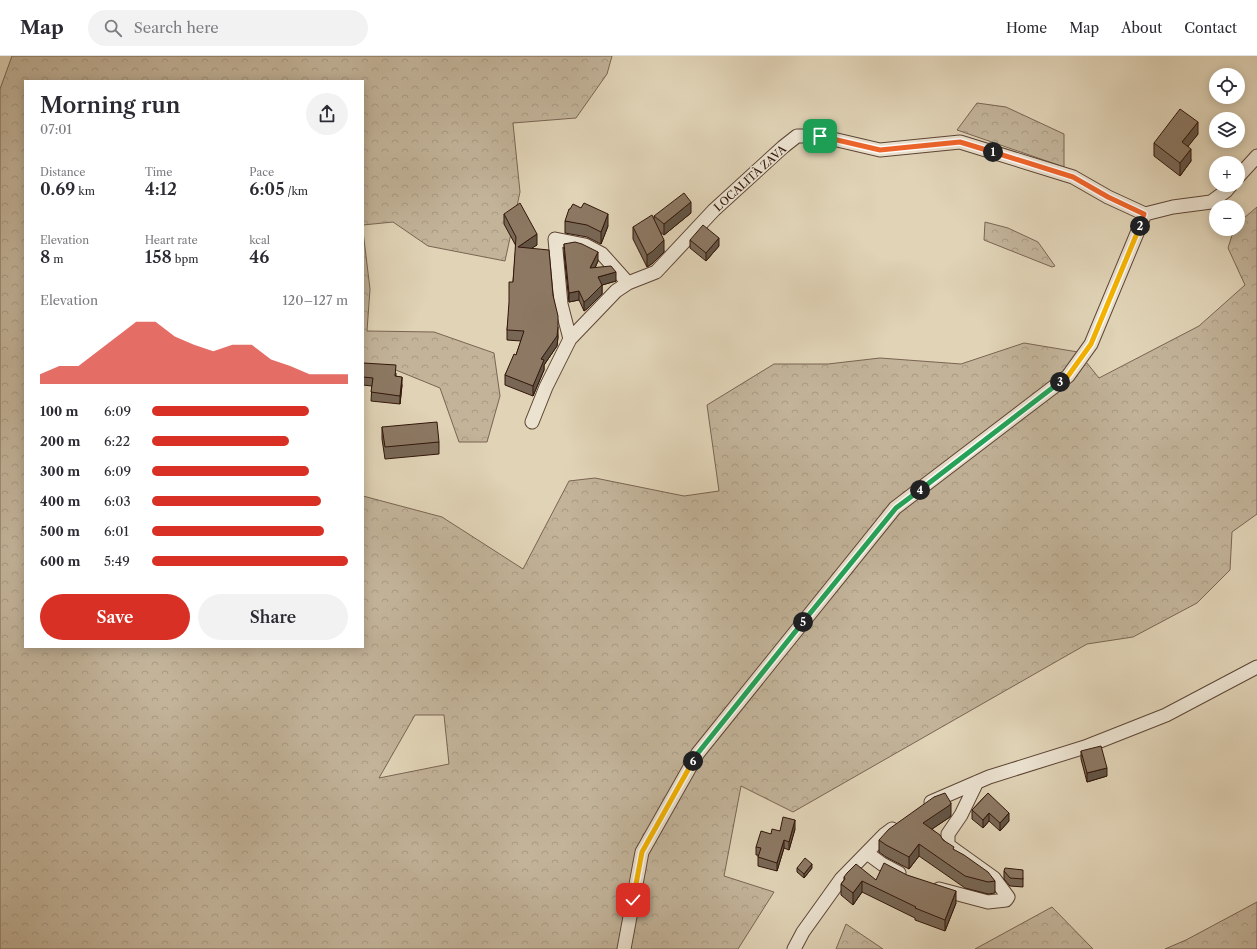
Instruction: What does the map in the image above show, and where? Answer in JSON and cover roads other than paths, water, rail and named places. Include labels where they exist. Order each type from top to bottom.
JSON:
[{"type":"street","name":"LOCALITÀ ZAVA","points":[[532,422],[546,387],[570,339],[616,291],[628,283],[656,272],[714,210],[796,136],[820,136],[880,150],[960,142],[1073,177],[1108,197],[1144,214]]},
{"type":"street","points":[[1245,170],[1257,156]]},
{"type":"street","points":[[624,949],[642,852],[698,753],[896,508],[1068,376],[1091,344],[1144,214],[1173,207],[1211,202],[1225,192]]},
{"type":"street","points":[[570,339],[561,304],[555,239],[584,245],[602,254],[628,283]]},
{"type":"street","points":[[919,810],[930,802],[989,777],[1085,747],[1166,716],[1257,667]]},
{"type":"street","points":[[925,884],[954,894],[988,902],[1006,900],[1008,897],[994,878],[948,845],[948,834],[961,815],[978,782]]},
{"type":"street","points":[[794,949],[803,932],[841,879],[884,835],[901,822]]},
{"type":"street","points":[[867,852],[882,864],[910,878]]}]
